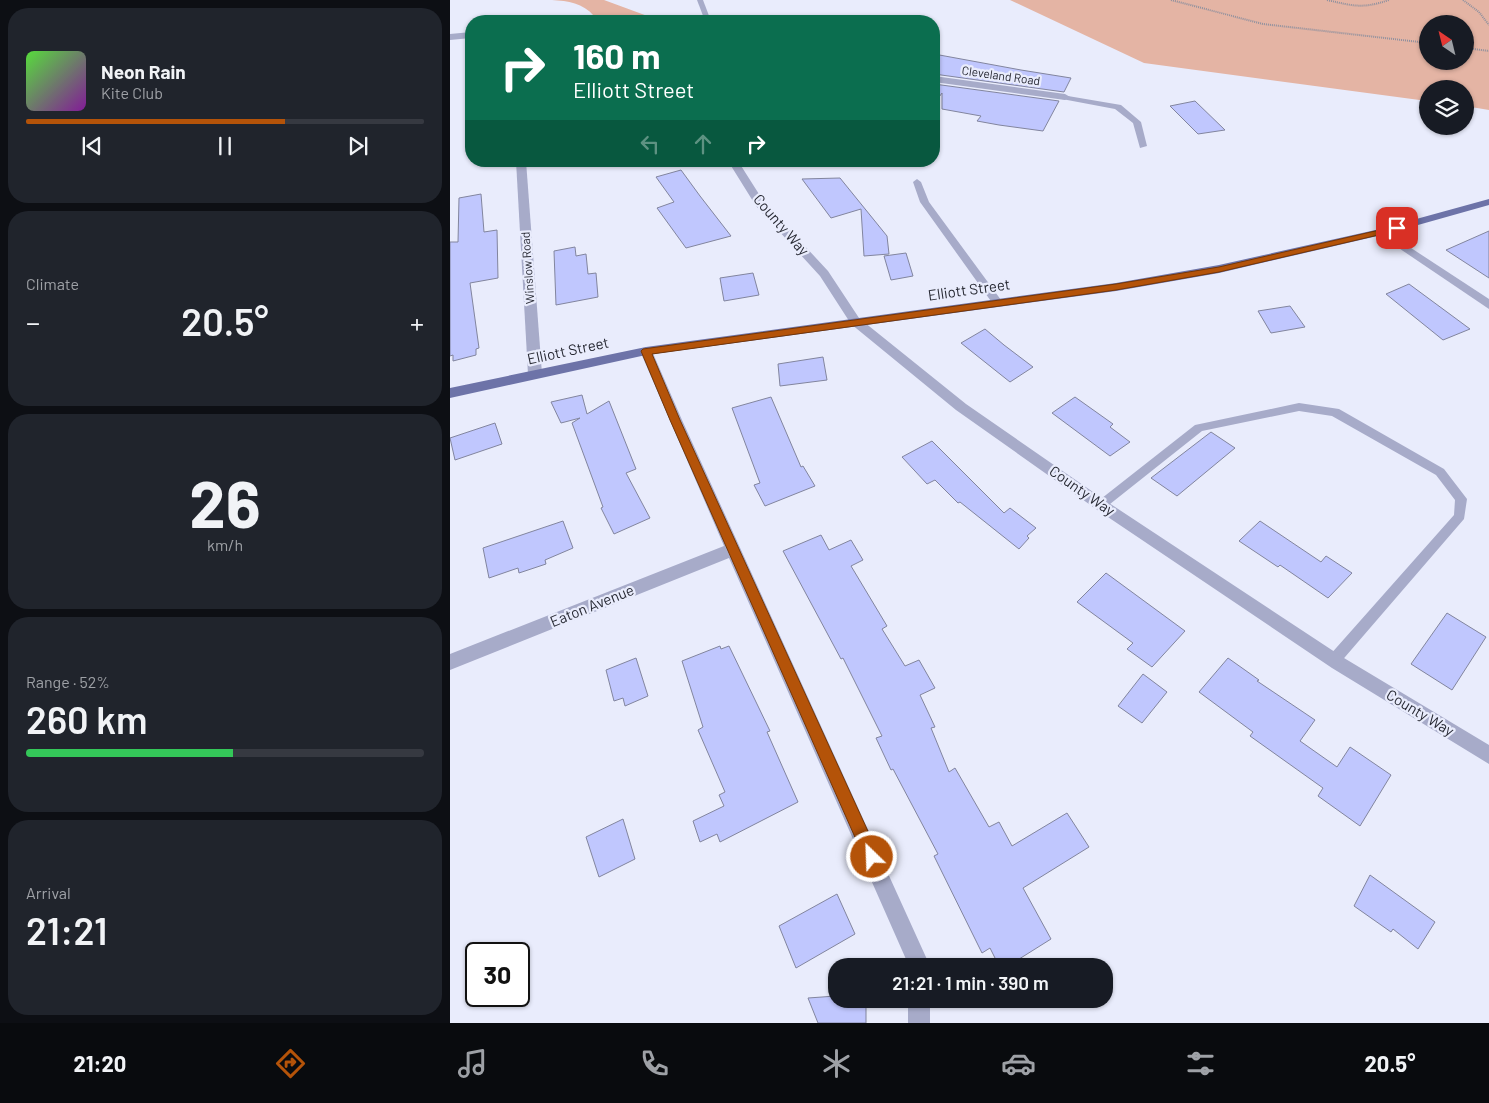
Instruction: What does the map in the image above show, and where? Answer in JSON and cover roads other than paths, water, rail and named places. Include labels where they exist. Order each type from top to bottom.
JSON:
[{"type":"main road","name":"Elliott Street","points":[[450,392],[646,351],[855,321],[1116,287],[1219,269],[1382,232],[1489,202]]},
{"type":"street","points":[[450,37],[465,36]]},
{"type":"street","name":"Cleveland Road","points":[[940,80],[1065,97]]},
{"type":"street","name":"Winslow Road","points":[[521,167],[535,374]]},
{"type":"street","name":"County Way","points":[[737,167],[760,204],[824,274],[855,321],[961,407],[1101,505],[1334,660],[1489,755]]},
{"type":"street","points":[[1382,232],[1489,305]]},
{"type":"street","points":[[646,351],[675,420],[916,958]]},
{"type":"street","name":"Eaton Avenue","points":[[450,662],[734,549]]},
{"type":"street","points":[[919,1008],[919,1023]]},
{"type":"lane","points":[[700,0],[706,15]]},
{"type":"lane","points":[[1065,97],[1118,107],[1137,122],[1143,146]]},
{"type":"lane","points":[[917,182],[925,202],[997,302]]},
{"type":"lane","points":[[1101,505],[1199,428],[1299,407],[1335,412],[1440,472],[1461,500],[1460,516],[1334,660]]}]
